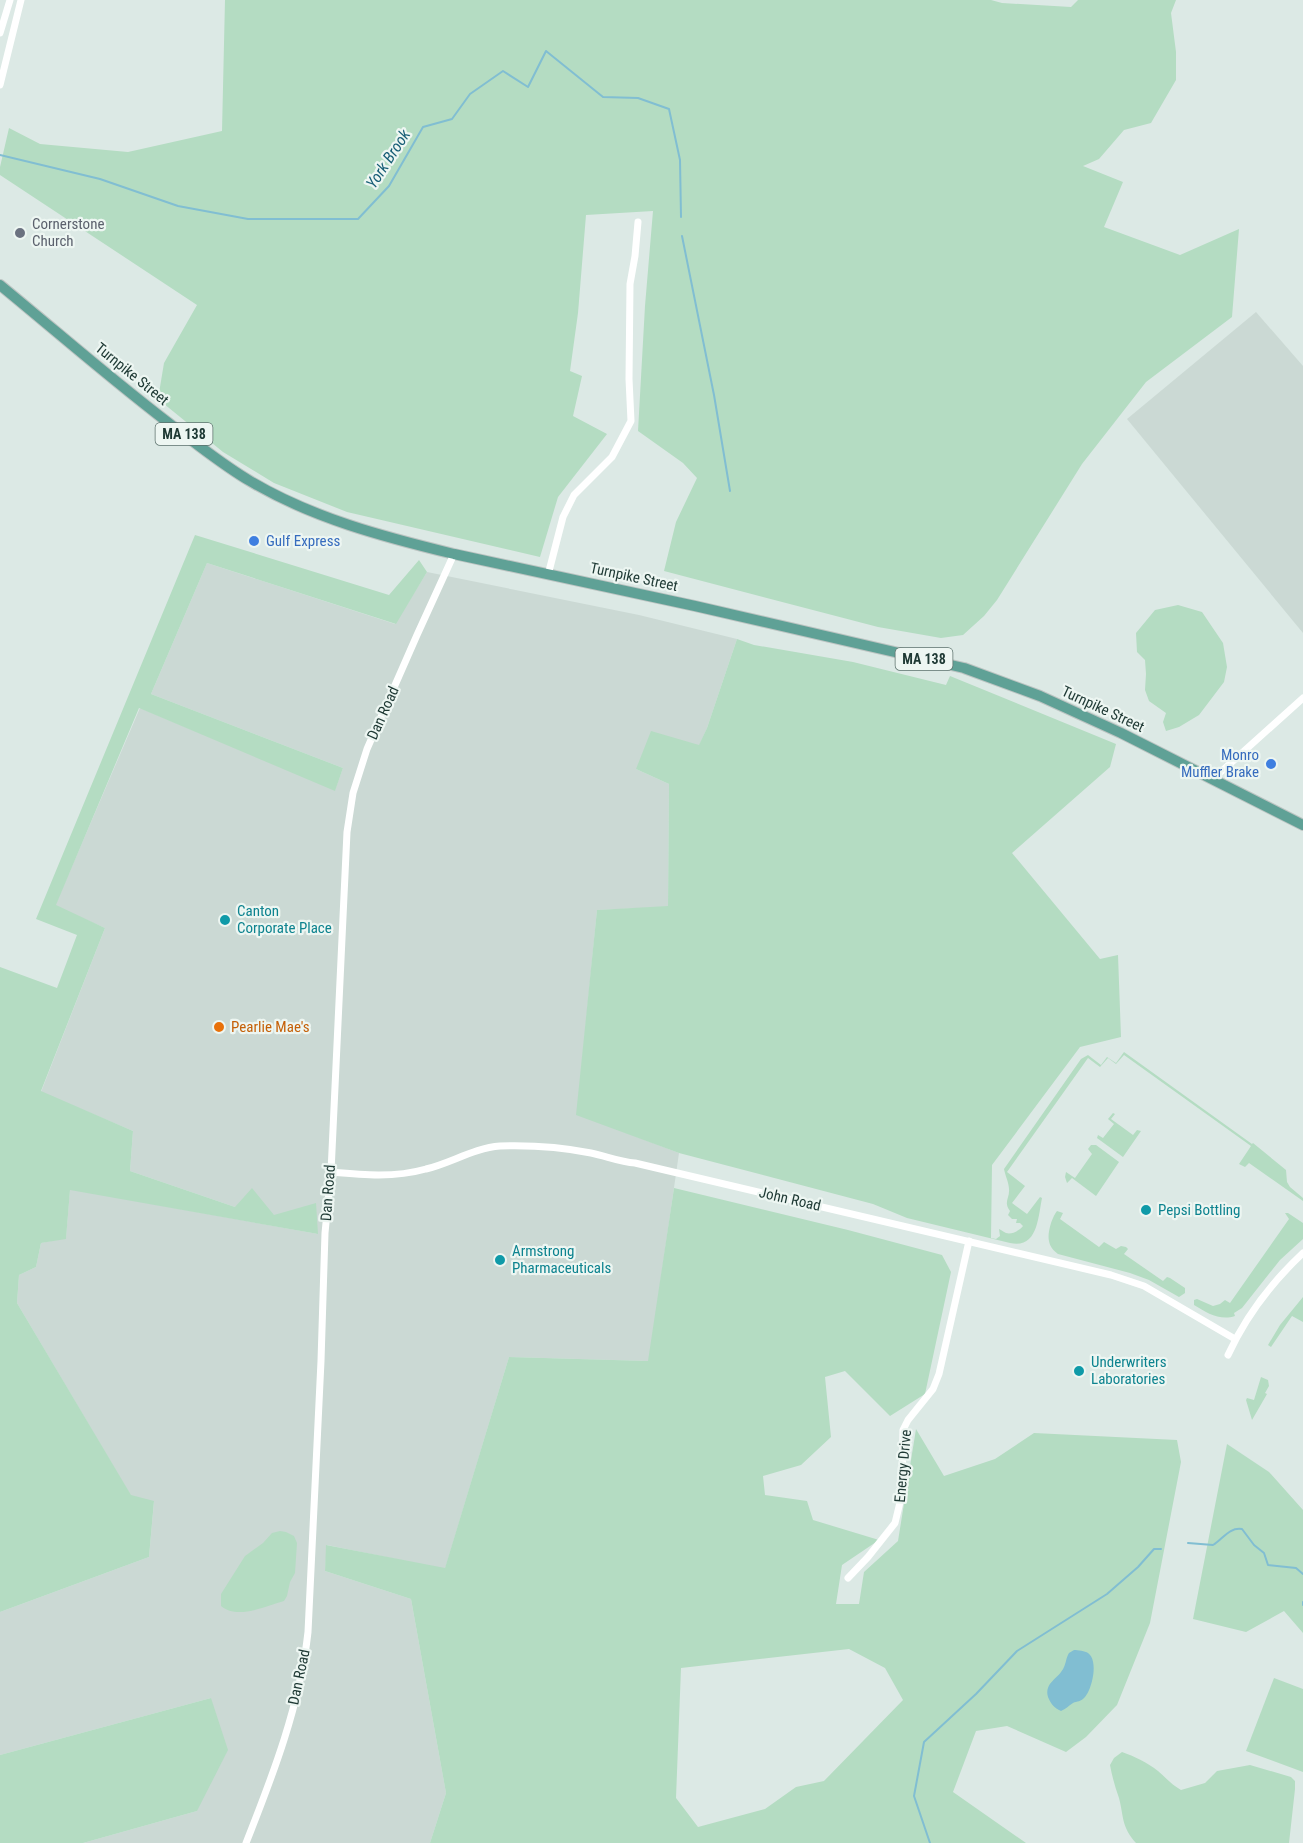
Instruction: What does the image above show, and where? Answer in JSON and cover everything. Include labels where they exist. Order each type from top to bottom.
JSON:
[{"type":"main road","name":"Turnpike Street","points":[[0,285],[159,416],[249,481],[315,513],[417,545],[454,554],[685,603],[964,668],[1040,696],[1165,754],[1303,825]]},
{"type":"street","points":[[0,33],[10,0]]},
{"type":"street","points":[[0,85],[21,0]]},
{"type":"street","points":[[548,575],[563,517],[573,495],[612,457],[631,421],[630,284],[638,222]]},
{"type":"street","name":"Dan Road","points":[[246,1843],[288,1728],[306,1647],[325,1233],[331,1172],[341,925],[352,793],[367,749],[454,554]]},
{"type":"street","points":[[1212,779],[1303,698]]},
{"type":"street","name":"John Road","points":[[331,1172],[372,1176],[404,1174],[427,1169],[478,1150],[498,1146],[560,1148],[595,1154],[625,1163],[647,1166],[1111,1275],[1156,1293],[1235,1339]]},
{"type":"street","name":"Energy Drive","points":[[848,1578],[868,1557],[897,1519],[902,1489],[903,1430],[908,1420],[933,1389],[939,1374],[969,1241]]},
{"type":"street","points":[[1228,1354],[1257,1304],[1303,1253]]},
{"type":"shaded area","points":[[1256,312],[1303,366],[1303,633],[1127,419]]},
{"type":"shaded area","points":[[207,563],[395,624],[427,572],[639,615],[737,639],[699,746],[636,769],[669,784],[668,907],[597,910],[577,1114],[679,1153],[649,1361],[509,1357],[445,1569],[327,1545],[325,1571],[411,1599],[446,1793],[430,1843],[83,1843],[197,1811],[211,1698],[0,1755],[0,1612],[149,1557],[154,1502],[131,1496],[17,1303],[19,1275],[36,1267],[41,1243],[66,1238],[70,1189],[318,1234],[274,1215],[235,1207],[130,1171],[133,1131],[41,1092],[105,928],[55,906],[140,708],[335,790],[343,768],[151,694]]},
{"type":"green space","points":[[225,0],[991,0],[1002,3],[1071,7],[1078,0],[1176,0],[1171,13],[1176,52],[1176,80],[1151,123],[1124,130],[1099,159],[1083,166],[1123,182],[1104,227],[1180,255],[1239,229],[1232,317],[1146,382],[1082,464],[997,600],[984,616],[963,635],[941,638],[878,627],[664,571],[676,522],[697,478],[683,463],[638,431],[653,211],[586,215],[578,313],[570,371],[582,376],[573,416],[607,434],[558,497],[540,557],[347,512],[274,483],[223,452],[158,399],[164,363],[197,305],[0,175],[9,128],[40,144],[128,152],[222,131]]},
{"type":"green space","points":[[195,535],[389,595],[419,560],[427,572],[396,624],[207,563],[151,694],[343,768],[335,791],[139,708],[56,905],[105,928],[41,1091],[133,1131],[130,1171],[235,1207],[252,1188],[274,1215],[316,1203],[318,1234],[70,1190],[66,1239],[41,1243],[36,1267],[19,1275],[17,1303],[131,1495],[154,1501],[149,1557],[0,1612],[0,967],[57,988],[77,935],[36,919]]},
{"type":"green space","points":[[1178,605],[1202,612],[1223,643],[1227,667],[1224,682],[1199,715],[1179,727],[1166,731],[1163,722],[1166,713],[1149,701],[1145,690],[1145,660],[1137,652],[1136,633],[1155,610]]},
{"type":"green space","points":[[737,639],[754,645],[853,662],[946,685],[950,676],[1116,744],[1110,767],[1012,853],[1100,959],[1118,955],[1121,1037],[1080,1047],[992,1165],[991,1238],[996,1239],[1000,1236],[999,1229],[1011,1233],[1023,1226],[1016,1223],[1017,1219],[1012,1219],[1008,1215],[1010,1211],[1007,1202],[1009,1187],[1004,1169],[1081,1059],[1088,1055],[1101,1065],[1107,1057],[1116,1063],[1124,1052],[1253,1143],[1286,1170],[1287,1182],[1303,1198],[1303,1201],[1249,1163],[1245,1167],[1239,1164],[1251,1146],[1124,1055],[1116,1064],[1108,1058],[1100,1067],[1088,1058],[1007,1172],[1025,1186],[1012,1203],[1027,1214],[1040,1197],[1042,1198],[1035,1230],[1026,1241],[1019,1244],[1010,1243],[907,1218],[873,1204],[679,1153],[576,1115],[597,910],[668,906],[669,784],[636,769],[651,731],[699,745]]},
{"type":"green space","points":[[1113,1113],[1115,1114],[1111,1119],[1133,1135],[1137,1130],[1141,1131],[1123,1157],[1097,1138],[1098,1135],[1103,1138],[1114,1124],[1108,1119]]},
{"type":"green space","points":[[1091,1145],[1096,1145],[1119,1162],[1096,1196],[1072,1178],[1067,1183],[1065,1177],[1066,1172],[1075,1178],[1092,1154],[1088,1149]]},
{"type":"green space","points":[[674,1188],[942,1255],[951,1272],[925,1394],[890,1416],[845,1371],[825,1377],[831,1437],[801,1465],[763,1476],[765,1495],[807,1501],[813,1520],[879,1540],[842,1565],[836,1604],[859,1604],[864,1572],[898,1541],[916,1429],[944,1476],[995,1459],[1034,1433],[1177,1440],[1181,1462],[1150,1623],[1117,1705],[1086,1737],[1066,1752],[1007,1726],[976,1731],[953,1792],[1026,1843],[430,1843],[446,1793],[411,1599],[325,1571],[326,1545],[445,1568],[509,1357],[648,1361]],"holes":[[[849,1649],[885,1668],[903,1700],[824,1781],[796,1787],[765,1809],[698,1827],[676,1798],[681,1668]]]},
{"type":"green space","points":[[1057,1211],[1063,1213],[1060,1219],[1099,1247],[1104,1242],[1116,1249],[1121,1246],[1126,1247],[1128,1249],[1124,1254],[1163,1281],[1167,1277],[1170,1278],[1185,1288],[1185,1293],[1179,1297],[1149,1280],[1130,1273],[1058,1254],[1051,1247],[1049,1238],[1050,1225]]},
{"type":"green space","points":[[1285,1213],[1303,1223],[1303,1239],[1280,1260],[1242,1308],[1234,1313],[1235,1316],[1219,1317],[1194,1305],[1194,1300],[1197,1299],[1213,1306],[1225,1300],[1230,1303],[1289,1219]]},
{"type":"green space","points":[[1303,1297],[1303,1322],[1292,1316],[1271,1347],[1268,1345],[1280,1325]]},
{"type":"green space","points":[[1261,1377],[1268,1380],[1269,1386],[1252,1420],[1246,1400],[1247,1398],[1254,1400]]},
{"type":"green space","points":[[1227,1444],[1269,1472],[1303,1510],[1303,1633],[1284,1611],[1246,1632],[1193,1619]]},
{"type":"green space","points":[[280,1531],[294,1536],[297,1543],[295,1573],[284,1601],[243,1612],[235,1612],[221,1606],[221,1594],[245,1556],[272,1533]]},
{"type":"green space","points":[[1274,1678],[1303,1689],[1303,1772],[1246,1751]]},
{"type":"green space","points":[[211,1698],[228,1750],[197,1811],[83,1843],[0,1843],[0,1755]]},
{"type":"green space","points":[[1122,1752],[1150,1765],[1181,1790],[1205,1783],[1217,1771],[1250,1765],[1291,1777],[1295,1781],[1295,1789],[1289,1843],[1136,1843],[1125,1826],[1110,1765],[1114,1758]]},
{"type":"water","points":[[1074,1650],[1087,1652],[1091,1657],[1094,1668],[1092,1682],[1084,1699],[1061,1711],[1050,1702],[1047,1692],[1050,1684],[1062,1671],[1069,1653]]},
{"type":"waterway","name":"York Brook","points":[[0,155],[100,179],[178,206],[248,219],[358,219],[389,186],[423,127],[452,119],[470,94],[503,71],[528,87],[546,51],[603,97],[638,98],[669,109],[680,160],[681,217]]},
{"type":"waterway","name":"York Brook","points":[[682,236],[714,395],[730,491]]},
{"type":"waterway","points":[[1188,1543],[1213,1545],[1233,1530],[1242,1529],[1254,1545],[1264,1553],[1268,1565],[1296,1568],[1303,1574]]},
{"type":"waterway","points":[[930,1843],[914,1796],[924,1742],[976,1694],[1017,1651],[1107,1594],[1138,1567],[1154,1549],[1161,1549]]},
{"type":"place","name":"Cornerstone Church","points":[[20,233]]},
{"type":"place","name":"Gulf Express","points":[[254,541]]},
{"type":"place","name":"Monro Muffler Brake","points":[[1271,764]]},
{"type":"place","name":"Canton Corporate Place","points":[[225,920]]},
{"type":"place","name":"Pearlie Mae's","points":[[219,1027]]},
{"type":"place","name":"Pepsi Bottling","points":[[1146,1210]]},
{"type":"place","name":"Armstrong Pharmaceuticals","points":[[500,1260]]},
{"type":"place","name":"Underwriters Laboratories","points":[[1079,1371]]}]
